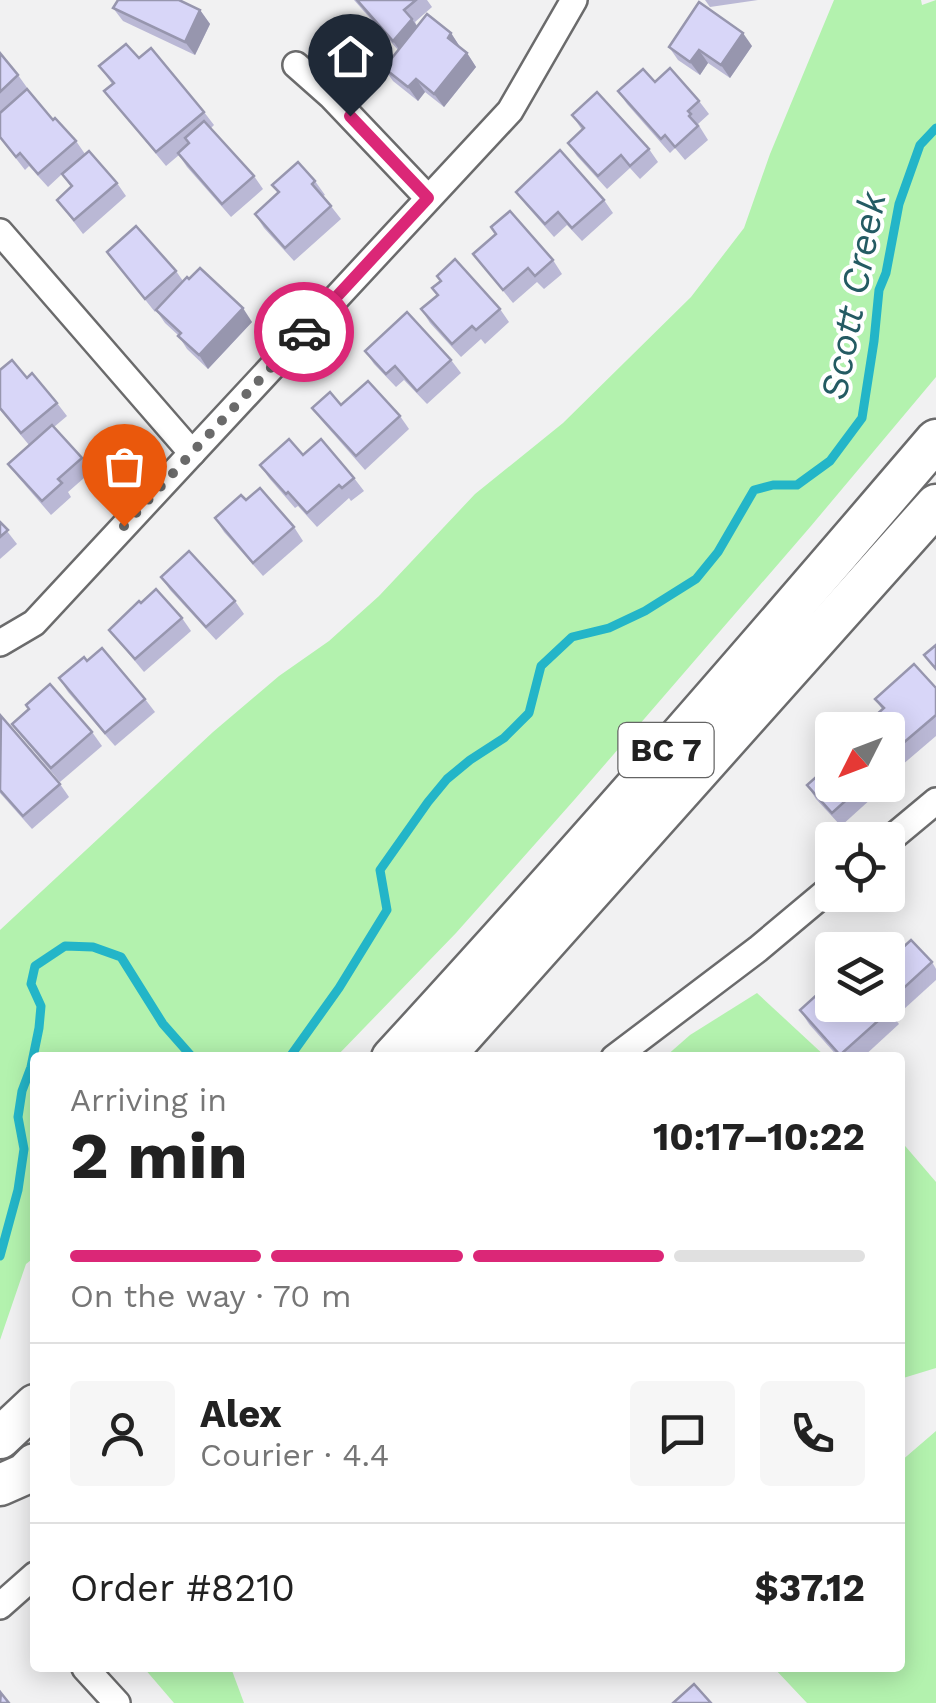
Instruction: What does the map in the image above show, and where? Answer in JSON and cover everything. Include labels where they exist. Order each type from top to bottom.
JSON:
[{"type":"main road","name":"BC 7","points":[[397,1052],[936,440]]},
{"type":"main road","name":"BC 7","points":[[447,1052],[936,505]]},
{"type":"main road","points":[[0,1438],[30,1410]]},
{"type":"main road","points":[[0,1486],[30,1469]]},
{"type":"street","points":[[0,643],[34,623],[510,112],[574,0]]},
{"type":"street","points":[[296,65],[331,96],[428,198]]},
{"type":"street","points":[[0,232],[192,452]]},
{"type":"street","points":[[905,826],[936,800]]},
{"type":"street","points":[[622,1052],[815,901]]},
{"type":"street","points":[[0,1606],[30,1587]]},
{"type":"street","points":[[89,1672],[117,1703]]},
{"type":"green space","points":[[834,0],[921,0],[922,5],[936,0],[936,377],[575,799],[456,933],[341,1052],[30,1052],[30,1261],[0,1340],[0,930],[213,732],[279,676],[329,641],[379,596],[475,494],[563,423],[691,297],[744,228]]},
{"type":"green space","points":[[757,993],[821,1052],[671,1052],[690,1035]]},
{"type":"green space","points":[[905,1146],[936,1182],[936,1368],[905,1377]]},
{"type":"green space","points":[[936,1431],[936,1703],[807,1703],[778,1672],[905,1672],[905,1458]]},
{"type":"green space","points":[[147,1672],[232,1672],[244,1703],[174,1703]]},
{"type":"building","points":[[118,0],[179,0],[200,10],[185,42],[113,8]]},
{"type":"building","points":[[357,0],[416,0],[404,10],[412,19],[393,41]]},
{"type":"building","points":[[699,2],[743,33],[721,65],[699,50],[690,62],[669,47]]},
{"type":"building","points":[[427,14],[451,33],[448,38],[467,53],[434,94],[416,79],[408,87],[384,68]]},
{"type":"building","points":[[126,44],[139,58],[151,48],[204,112],[156,152],[104,91],[114,83],[99,66]]},
{"type":"building","points":[[0,53],[18,75],[0,92]]},
{"type":"building","points":[[670,68],[699,101],[688,111],[698,126],[675,147],[665,135],[661,139],[618,91],[643,69],[655,82]]},
{"type":"building","points":[[27,89],[76,141],[38,174],[20,153],[16,157],[0,137],[0,113]]},
{"type":"building","points":[[597,92],[649,149],[630,166],[621,155],[598,176],[568,143],[584,128],[572,115]]},
{"type":"building","points":[[204,121],[254,176],[222,204],[178,153],[189,143],[185,138]]},
{"type":"building","points":[[560,150],[604,200],[572,228],[558,212],[545,224],[516,192]]},
{"type":"building","points":[[89,151],[117,183],[74,220],[57,200],[72,186],[62,174]]},
{"type":"building","points":[[298,162],[331,206],[285,248],[255,214],[279,192],[272,185]]},
{"type":"building","points":[[510,211],[553,260],[535,276],[528,268],[503,290],[473,254],[496,234],[491,227]]},
{"type":"building","points":[[136,226],[176,271],[145,299],[107,252]]},
{"type":"building","points":[[455,259],[500,309],[452,344],[421,309],[438,295],[432,288],[441,281],[437,276]]},
{"type":"building","points":[[200,268],[243,308],[199,355],[156,310]]},
{"type":"building","points":[[407,312],[451,360],[417,391],[395,366],[386,374],[365,351]]},
{"type":"building","points":[[12,360],[27,378],[32,373],[57,403],[21,433],[0,408],[0,370]]},
{"type":"building","points":[[368,381],[400,416],[356,456],[312,408],[330,392],[341,405]]},
{"type":"building","points":[[52,425],[82,458],[58,479],[62,483],[42,501],[8,464]]},
{"type":"building","points":[[289,439],[303,455],[321,439],[354,478],[342,488],[339,485],[307,513],[260,465]]},
{"type":"building","points":[[260,488],[294,527],[253,563],[215,518],[241,495],[246,500]]},
{"type":"building","points":[[189,551],[235,601],[206,627],[161,577]]},
{"type":"building","points":[[156,589],[182,618],[135,659],[109,630]]},
{"type":"building","points":[[936,645],[936,669],[924,655]]},
{"type":"building","points":[[102,648],[145,699],[105,733],[59,678]]},
{"type":"building","points":[[914,664],[936,688],[936,715],[905,741],[905,712],[879,712],[884,708],[875,699]]},
{"type":"building","points":[[50,684],[92,732],[51,768],[12,724]]},
{"type":"building","points":[[1,716],[60,784],[23,816],[0,790]]},
{"type":"building","points":[[815,778],[815,794],[807,785]]},
{"type":"building","points":[[822,802],[844,802],[832,813]]},
{"type":"building","points":[[911,940],[932,962],[905,987],[905,946]]},
{"type":"building","points":[[815,996],[815,1022],[877,1022],[843,1052],[837,1052],[800,1010]]},
{"type":"building","points":[[694,1684],[711,1703],[673,1703]]},
{"type":"waterway","name":"Scott Creek","points":[[293,1052],[387,910],[380,870],[447,779],[504,738],[529,713],[541,666],[572,637],[609,628],[696,579],[718,552],[754,490],[797,485],[830,461],[862,418],[879,290],[899,204],[920,145],[936,128]]},
{"type":"waterway","name":"Scott Creek","points":[[34,1052],[41,1006],[31,984],[35,966],[65,946],[93,947],[121,957],[163,1024],[188,1052]]},
{"type":"waterway","name":"Scott Creek","points":[[0,1256],[18,1190],[24,1149],[18,1117],[30,1070]]},
{"type":"way so far","points":[[124,526],[304,332]]},
{"type":"route","points":[[304,332],[428,198],[350,116]]}]
